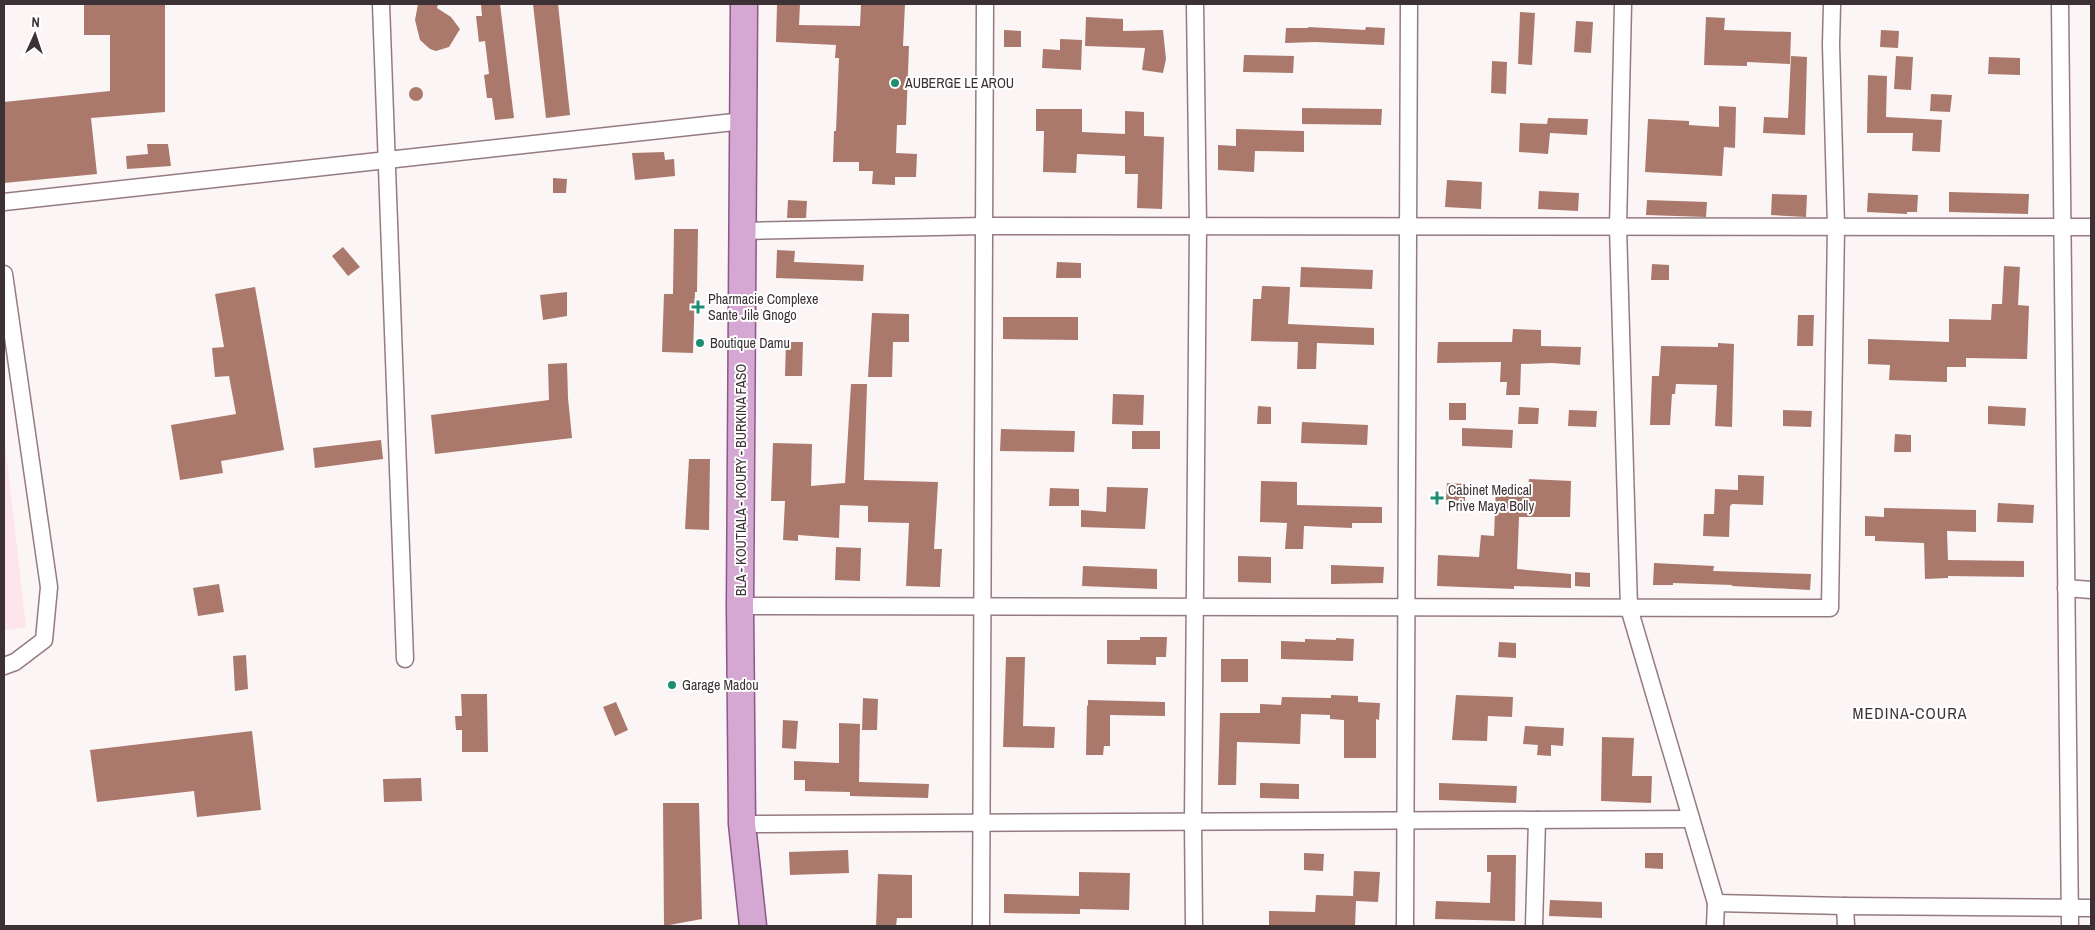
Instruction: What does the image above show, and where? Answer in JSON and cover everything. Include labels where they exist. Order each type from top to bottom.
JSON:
[{"type":"main road","name":"BLA - KOUTIALA - KOURY - BURKINA FASO","points":[[744,4],[740,606],[742,824],[753,926]]},
{"type":"street","points":[[382,4],[405,659]]},
{"type":"street","points":[[981,926],[985,4]]},
{"type":"street","points":[[1194,926],[1194,607],[1198,226],[1195,4]]},
{"type":"street","points":[[1405,926],[1409,4]]},
{"type":"street","points":[[1623,4],[1618,227],[1629,608],[1716,902],[1715,926]]},
{"type":"street","points":[[740,606],[1830,608],[1836,228],[1831,45],[1832,4]]},
{"type":"street","points":[[2060,4],[2070,926]]},
{"type":"street","points":[[4,202],[743,121]]},
{"type":"street","points":[[742,231],[984,226],[2091,227]]},
{"type":"street","points":[[4,274],[49,587],[44,640],[5,668]]},
{"type":"street","points":[[2066,588],[2091,590]]},
{"type":"street","points":[[742,824],[1691,819]]},
{"type":"street","points":[[1534,926],[1537,820]]},
{"type":"street","points":[[1716,902],[1845,906],[2091,908]]},
{"type":"street","points":[[1845,906],[1846,926]]},
{"type":"shaded area","points":[[4,433],[26,627],[4,630]]},
{"type":"building","points":[[84,4],[165,4],[165,112],[91,118],[97,174],[4,183],[4,102],[110,91],[110,35],[84,35]]},
{"type":"building","points":[[418,4],[438,4],[437,8],[451,17],[460,29],[449,47],[436,51],[430,49],[420,40],[415,20]]},
{"type":"building","points":[[481,4],[500,4],[514,118],[495,120],[492,98],[487,98],[484,75],[489,74],[485,41],[479,42],[476,16],[482,16]]},
{"type":"building","points":[[533,4],[558,4],[570,115],[546,118]]},
{"type":"building","points":[[777,4],[800,4],[799,25],[860,26],[861,4],[905,4],[903,46],[909,46],[906,125],[897,125],[896,153],[917,154],[916,177],[895,177],[895,185],[872,184],[873,171],[859,171],[859,162],[833,162],[839,58],[835,58],[836,45],[776,42]]},
{"type":"building","points":[[1520,12],[1535,13],[1532,65],[1518,64]]},
{"type":"building","points":[[1086,17],[1123,19],[1123,31],[1163,30],[1166,59],[1163,73],[1142,70],[1145,48],[1085,46]]},
{"type":"building","points":[[1706,17],[1725,18],[1724,30],[1791,32],[1790,64],[1747,62],[1747,66],[1704,65]]},
{"type":"building","points":[[1576,21],[1593,22],[1591,53],[1574,52]]},
{"type":"building","points":[[1308,27],[1365,30],[1366,27],[1385,28],[1384,45],[1315,42],[1285,43],[1286,28]]},
{"type":"building","points":[[1004,30],[1021,31],[1021,47],[1004,47]]},
{"type":"building","points":[[1881,30],[1899,31],[1898,48],[1880,47]]},
{"type":"building","points":[[1060,39],[1082,40],[1081,70],[1042,68],[1043,49],[1060,50]]},
{"type":"building","points":[[1244,55],[1294,56],[1293,73],[1243,72]]},
{"type":"building","points":[[1791,56],[1807,57],[1805,135],[1763,133],[1764,117],[1788,118]]},
{"type":"building","points":[[1896,56],[1913,57],[1911,90],[1894,89]]},
{"type":"building","points":[[1989,57],[2020,58],[2020,75],[1988,74]]},
{"type":"building","points":[[1492,61],[1507,62],[1506,94],[1491,93]]},
{"type":"building","points":[[1868,75],[1887,76],[1886,117],[1942,120],[1940,152],[1912,151],[1913,133],[1867,133]]},
{"type":"building","points":[[413,87],[419,87],[423,94],[419,101],[413,101],[409,97],[409,91]]},
{"type":"building","points":[[1931,94],[1952,95],[1950,112],[1930,111]]},
{"type":"building","points":[[1719,106],[1736,107],[1735,148],[1724,147],[1722,176],[1645,172],[1648,119],[1689,121],[1689,125],[1719,127]]},
{"type":"building","points":[[1302,108],[1382,109],[1381,125],[1302,124]]},
{"type":"building","points":[[1036,109],[1082,109],[1082,132],[1125,134],[1125,111],[1144,112],[1144,136],[1164,137],[1162,209],[1137,208],[1138,174],[1125,174],[1125,156],[1077,154],[1076,173],[1043,172],[1044,131],[1036,131]]},
{"type":"building","points":[[1548,118],[1588,119],[1587,135],[1550,133],[1548,154],[1519,152],[1520,123],[1547,124]]},
{"type":"building","points":[[1236,129],[1304,131],[1304,152],[1255,151],[1254,172],[1218,170],[1218,145],[1236,146]]},
{"type":"building","points":[[147,144],[168,144],[171,166],[127,169],[126,156],[148,154]]},
{"type":"building","points":[[664,152],[665,160],[674,159],[675,176],[635,180],[632,153]]},
{"type":"building","points":[[553,178],[567,179],[566,193],[553,193]]},
{"type":"building","points":[[1447,180],[1482,182],[1481,209],[1445,207]]},
{"type":"building","points":[[1539,191],[1579,193],[1578,211],[1538,209]]},
{"type":"building","points":[[1949,192],[2029,194],[2028,214],[1949,212]]},
{"type":"building","points":[[1868,193],[1918,195],[1917,212],[1907,212],[1907,214],[1867,212]]},
{"type":"building","points":[[1772,194],[1807,195],[1806,217],[1771,215]]},
{"type":"building","points":[[788,200],[807,201],[806,218],[787,218]]},
{"type":"building","points":[[1647,200],[1707,202],[1706,217],[1646,215]]},
{"type":"building","points":[[674,229],[698,229],[697,292],[695,292],[693,353],[662,352],[664,294],[673,294]]},
{"type":"building","points":[[343,247],[360,267],[348,276],[332,256]]},
{"type":"building","points":[[777,250],[795,251],[794,262],[864,265],[863,281],[776,278]]},
{"type":"building","points":[[1057,262],[1081,263],[1081,278],[1056,278]]},
{"type":"building","points":[[1652,264],[1669,265],[1669,280],[1651,280]]},
{"type":"building","points":[[2004,266],[2020,267],[2018,305],[2029,306],[2027,359],[1966,358],[1966,367],[1947,367],[1947,382],[1889,380],[1890,365],[1868,364],[1868,339],[1949,342],[1949,319],[1991,320],[1992,304],[2002,304]]},
{"type":"building","points":[[1301,267],[1373,270],[1372,289],[1300,287]]},
{"type":"building","points":[[1262,286],[1290,287],[1288,324],[1374,328],[1374,345],[1317,343],[1316,369],[1297,369],[1298,342],[1251,341],[1253,299],[1261,299]]},
{"type":"building","points":[[255,287],[284,450],[221,461],[223,473],[180,480],[171,425],[236,414],[229,376],[215,377],[212,348],[224,347],[215,294]]},
{"type":"building","points":[[567,292],[567,316],[543,320],[540,295]]},
{"type":"building","points":[[872,313],[909,314],[909,342],[893,342],[892,377],[868,377]]},
{"type":"building","points":[[1798,315],[1814,315],[1813,346],[1797,346]]},
{"type":"building","points":[[1003,317],[1078,317],[1078,340],[1003,339]]},
{"type":"building","points":[[1513,329],[1541,330],[1541,346],[1581,347],[1580,365],[1552,363],[1521,364],[1520,395],[1506,395],[1507,382],[1500,382],[1501,362],[1437,363],[1438,342],[1512,342]]},
{"type":"building","points":[[786,342],[803,342],[802,376],[785,376]]},
{"type":"building","points":[[1718,343],[1734,344],[1732,427],[1715,426],[1717,385],[1676,384],[1675,394],[1672,394],[1670,425],[1650,425],[1652,376],[1659,376],[1661,346],[1718,347]]},
{"type":"building","points":[[567,363],[572,438],[435,454],[431,415],[549,400],[548,364]]},
{"type":"building","points":[[851,384],[867,384],[864,480],[938,482],[934,549],[942,549],[940,587],[906,586],[909,523],[868,522],[868,506],[840,505],[839,538],[798,535],[798,541],[783,540],[785,501],[771,501],[773,443],[812,444],[811,486],[845,483]]},
{"type":"building","points":[[1113,394],[1144,395],[1143,425],[1112,424]]},
{"type":"building","points":[[1449,403],[1466,403],[1466,420],[1449,420]]},
{"type":"building","points":[[1258,406],[1271,407],[1271,424],[1257,424]]},
{"type":"building","points":[[1988,406],[2026,408],[2025,426],[1988,424]]},
{"type":"building","points":[[1519,407],[1539,408],[1538,424],[1518,424]]},
{"type":"building","points":[[1569,410],[1597,411],[1596,427],[1568,426]]},
{"type":"building","points":[[1783,410],[1812,411],[1811,427],[1783,426]]},
{"type":"building","points":[[1302,422],[1368,425],[1367,445],[1301,443]]},
{"type":"building","points":[[1462,428],[1513,430],[1512,448],[1462,446]]},
{"type":"building","points":[[1001,429],[1075,431],[1074,452],[1000,451]]},
{"type":"building","points":[[1132,431],[1160,431],[1160,449],[1132,449]]},
{"type":"building","points":[[1895,434],[1911,435],[1911,452],[1894,452]]},
{"type":"building","points":[[381,440],[383,459],[315,468],[313,448]]},
{"type":"building","points":[[689,459],[710,459],[709,530],[685,529]]},
{"type":"building","points":[[1738,475],[1764,476],[1763,505],[1732,504],[1730,506],[1729,537],[1703,536],[1704,514],[1714,514],[1715,489],[1738,490]]},
{"type":"building","points":[[1529,479],[1571,481],[1570,517],[1519,517],[1517,569],[1571,574],[1571,588],[1514,586],[1514,589],[1437,586],[1438,555],[1479,557],[1481,535],[1494,536],[1496,486],[1528,488]]},
{"type":"building","points":[[1261,481],[1297,482],[1297,505],[1382,507],[1382,523],[1352,523],[1352,528],[1304,526],[1303,549],[1285,549],[1287,523],[1260,522]]},
{"type":"building","points":[[1447,483],[1465,484],[1465,501],[1446,500]]},
{"type":"building","points":[[1107,487],[1148,488],[1145,529],[1081,527],[1081,510],[1106,512]]},
{"type":"building","points":[[1050,488],[1079,489],[1079,506],[1049,506]]},
{"type":"building","points":[[1998,503],[2034,505],[2033,523],[1997,522]]},
{"type":"building","points":[[1884,508],[1976,510],[1976,532],[1947,531],[1948,560],[2024,561],[2024,577],[1948,576],[1948,578],[1925,579],[1924,543],[1875,541],[1875,536],[1865,536],[1865,516],[1884,517]]},
{"type":"building","points":[[836,547],[861,548],[860,581],[835,580]]},
{"type":"building","points":[[1238,556],[1271,557],[1271,583],[1238,582]]},
{"type":"building","points":[[1654,563],[1714,566],[1713,571],[1811,574],[1810,590],[1673,583],[1673,585],[1653,585]]},
{"type":"building","points":[[1331,565],[1384,567],[1383,583],[1331,584]]},
{"type":"building","points":[[1083,566],[1157,569],[1157,589],[1082,586]]},
{"type":"building","points":[[1575,572],[1590,573],[1590,587],[1575,586]]},
{"type":"building","points":[[219,584],[224,612],[198,616],[193,588]]},
{"type":"building","points":[[1140,637],[1167,637],[1166,657],[1156,657],[1156,665],[1107,664],[1107,640],[1140,640]]},
{"type":"building","points":[[1336,638],[1354,639],[1353,661],[1281,659],[1281,641],[1305,642],[1305,639],[1336,640]]},
{"type":"building","points":[[1499,642],[1516,643],[1516,658],[1498,657]]},
{"type":"building","points":[[246,655],[248,689],[235,691],[233,656]]},
{"type":"building","points":[[1006,657],[1025,657],[1023,726],[1055,727],[1054,748],[1003,747]]},
{"type":"building","points":[[1221,659],[1248,659],[1248,682],[1221,682]]},
{"type":"building","points":[[461,694],[487,694],[488,752],[462,752],[462,730],[456,730],[455,716],[462,716]]},
{"type":"building","points":[[1331,695],[1358,696],[1358,702],[1380,703],[1379,720],[1376,719],[1376,758],[1344,758],[1344,720],[1330,719],[1330,715],[1301,714],[1300,744],[1237,742],[1236,785],[1218,785],[1220,713],[1260,713],[1260,704],[1281,705],[1282,697],[1331,698]]},
{"type":"building","points":[[1456,695],[1513,697],[1512,717],[1488,716],[1487,741],[1452,740]]},
{"type":"building","points":[[863,698],[878,699],[877,730],[862,730]]},
{"type":"building","points":[[1088,700],[1165,702],[1165,716],[1110,715],[1110,746],[1104,746],[1103,755],[1086,755]]},
{"type":"building","points":[[616,702],[628,730],[615,736],[603,707]]},
{"type":"building","points":[[783,720],[798,721],[796,749],[782,748]]},
{"type":"building","points":[[839,723],[860,724],[859,782],[929,784],[928,798],[850,796],[850,792],[805,791],[805,780],[794,780],[794,761],[839,763]]},
{"type":"building","points":[[1525,726],[1564,728],[1563,746],[1551,745],[1551,756],[1537,755],[1538,745],[1523,744]]},
{"type":"building","points":[[252,731],[261,810],[197,817],[194,791],[97,802],[90,750]]},
{"type":"building","points":[[1602,737],[1634,738],[1632,776],[1652,776],[1651,803],[1601,801]]},
{"type":"building","points":[[421,778],[422,801],[384,802],[383,779]]},
{"type":"building","points":[[1260,783],[1299,784],[1299,799],[1260,798]]},
{"type":"building","points":[[1439,783],[1517,786],[1516,803],[1439,800]]},
{"type":"building","points":[[663,803],[699,803],[702,919],[664,926]]},
{"type":"building","points":[[848,850],[849,873],[790,875],[789,852]]},
{"type":"building","points":[[1304,853],[1324,854],[1323,871],[1304,870]]},
{"type":"building","points":[[1645,853],[1663,853],[1663,869],[1645,868]]},
{"type":"building","points":[[1487,855],[1516,855],[1515,921],[1435,919],[1436,901],[1490,903],[1491,872],[1487,872]]},
{"type":"building","points":[[1354,871],[1380,872],[1378,902],[1356,901],[1355,926],[1269,926],[1269,911],[1315,912],[1316,895],[1353,896]]},
{"type":"building","points":[[1079,872],[1130,873],[1129,910],[1080,909],[1080,914],[1004,913],[1004,894],[1079,896]]},
{"type":"building","points":[[878,874],[912,875],[912,918],[897,918],[896,926],[876,926]]},
{"type":"building","points":[[1550,900],[1602,902],[1602,918],[1549,916]]},
{"type":"place","name":"AUBERGE LE AROU","points":[[895,83]]},
{"type":"place","name":"Pharmacie Complexe Sante Jile Gnogo","points":[[698,307]]},
{"type":"place","name":"Boutique Damu","points":[[700,343]]},
{"type":"place","name":"Cabinet Medical Prive Maya Bolly","points":[[1437,498]]},
{"type":"place","name":"Garage Madou","points":[[672,685]]},
{"type":"district","name":"MEDINA-COURA","points":[[1910,713]]}]
